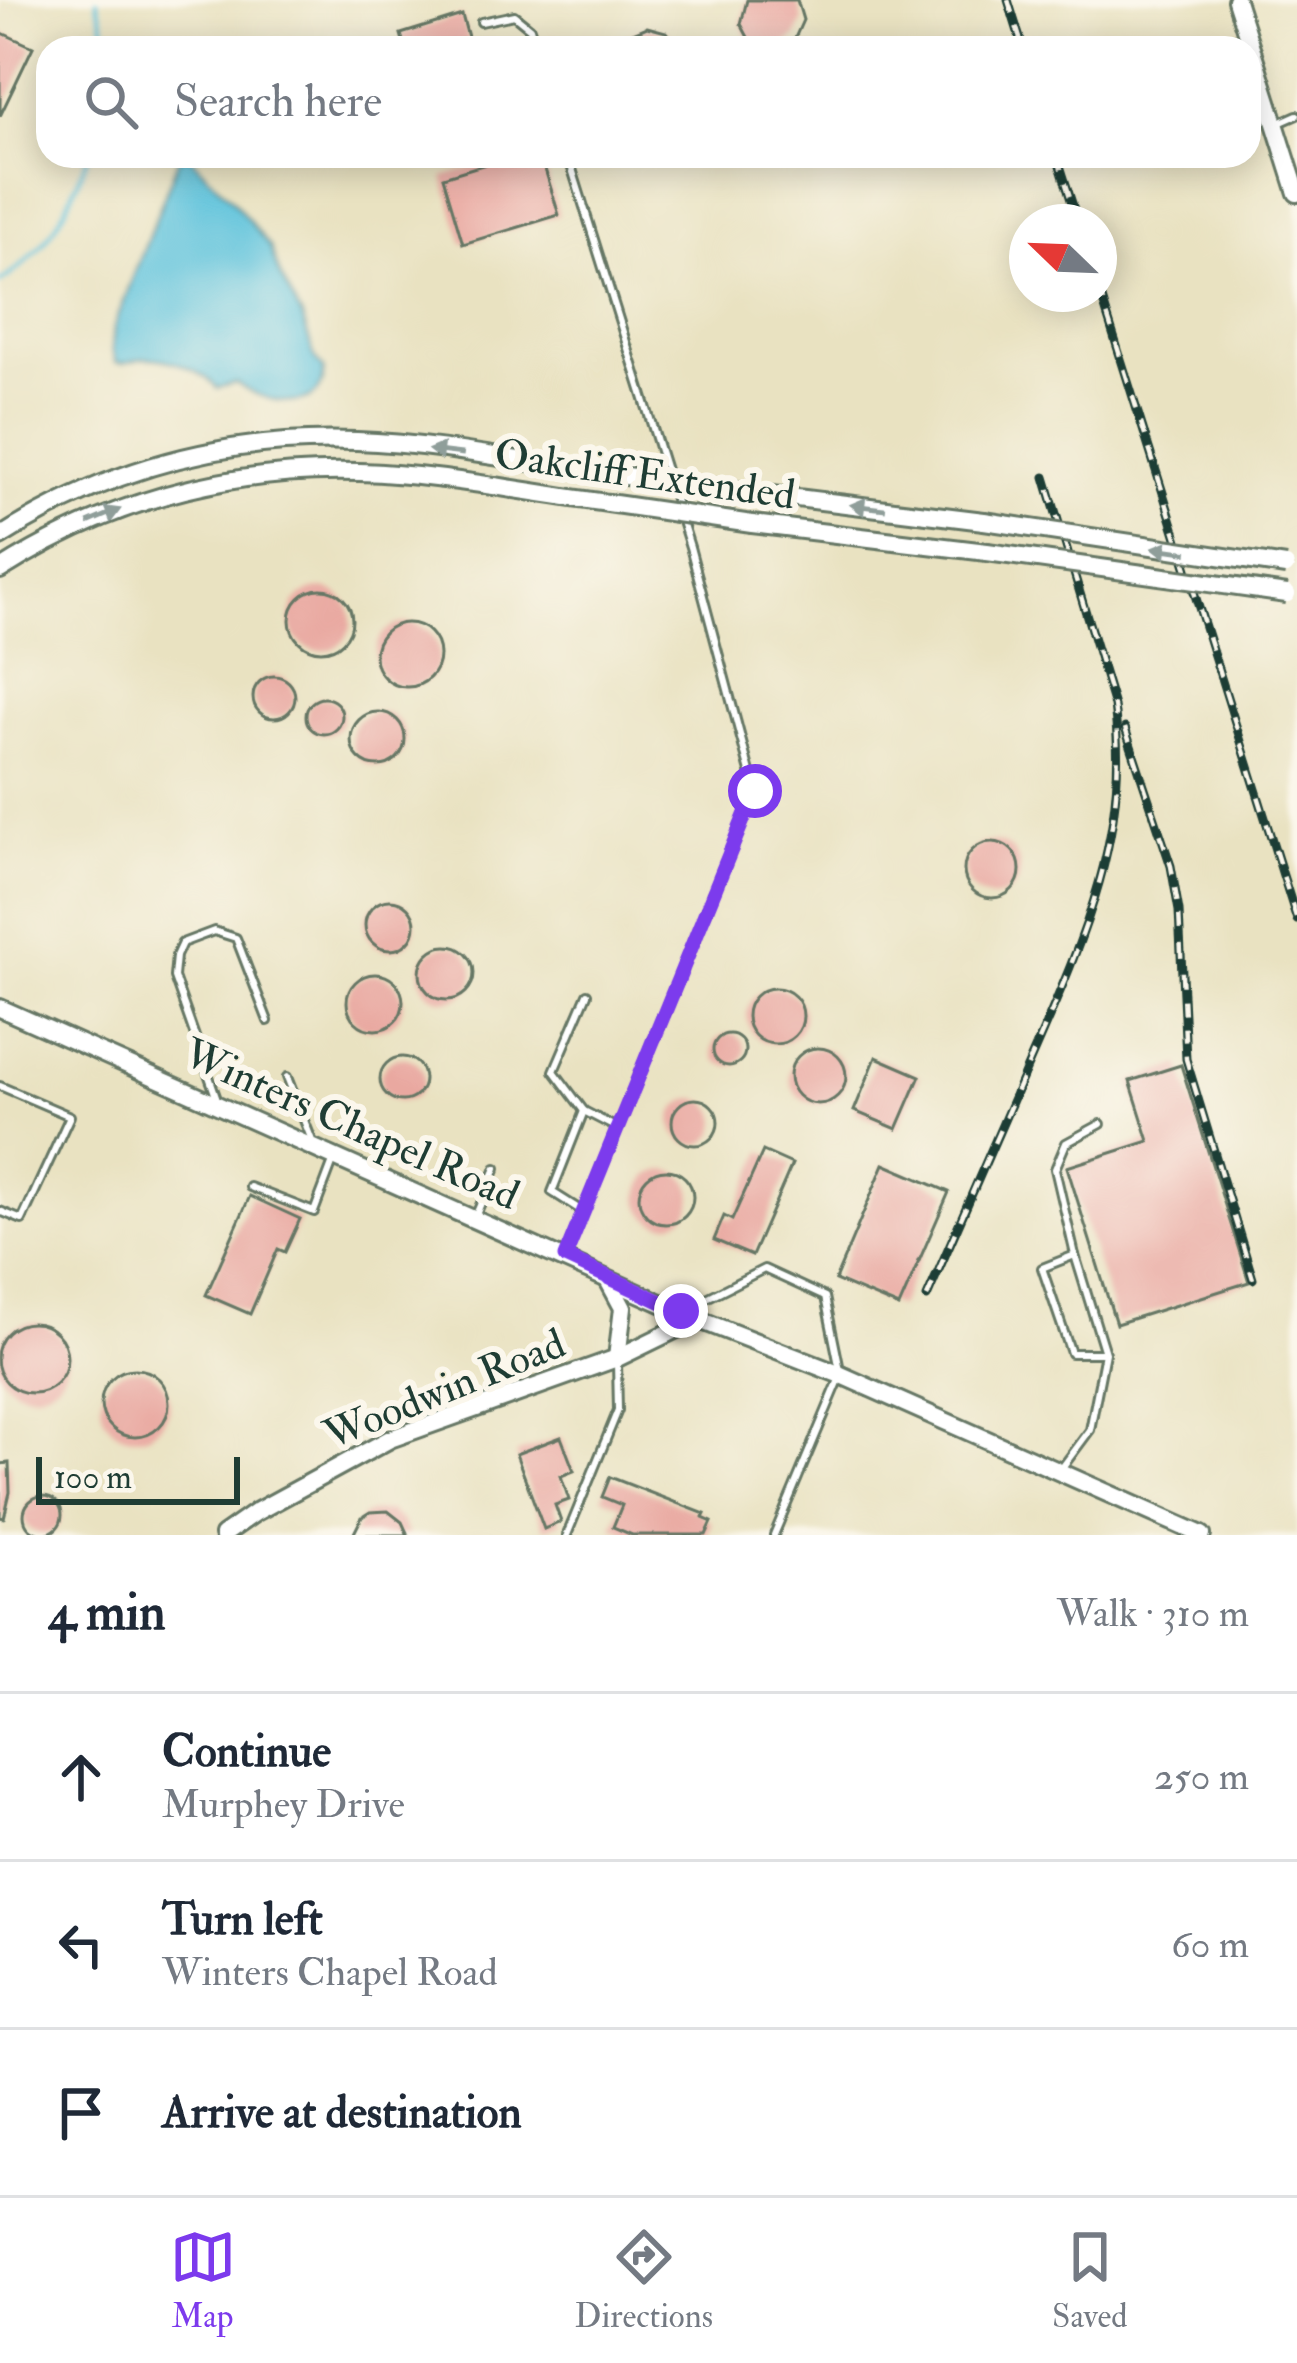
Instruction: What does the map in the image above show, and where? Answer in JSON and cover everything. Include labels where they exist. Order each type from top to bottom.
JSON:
[{"type":"main road","points":[[1236,0],[1247,36]]},
{"type":"main road","points":[[1261,79],[1297,193]]},
{"type":"main road","name":"Oakcliff Extended","points":[[0,537],[91,487],[154,464],[281,441],[362,441],[984,521],[1292,567]]},
{"type":"main road","name":"Oakcliff Extended","points":[[0,570],[94,518],[158,494],[284,472],[365,472],[1292,594]]},
{"type":"main road","name":"Winters Chapel Road","points":[[0,1008],[689,1315],[841,1376],[1202,1535]]},
{"type":"main road","points":[[603,1275],[622,1301],[617,1358]]},
{"type":"main road","name":"Woodwin Road","points":[[224,1535],[256,1512],[390,1439],[617,1358],[689,1315]]},
{"type":"lane","points":[[481,22],[514,15],[532,36]]},
{"type":"lane","points":[[1275,124],[1297,115]]},
{"type":"lane","points":[[565,1257],[755,791],[690,547],[572,168]]},
{"type":"lane","points":[[218,1102],[173,977],[182,943],[214,931],[236,938],[268,1021]]},
{"type":"lane","points":[[586,994],[554,1071],[584,1112],[617,1128]]},
{"type":"lane","points":[[287,1077],[314,1146]]},
{"type":"lane","points":[[0,1086],[70,1116],[22,1220],[0,1211]]},
{"type":"lane","points":[[583,1211],[552,1192],[584,1112]]},
{"type":"lane","points":[[1059,1472],[1090,1430],[1105,1353],[1055,1169],[1066,1143],[1101,1124]]},
{"type":"lane","points":[[250,1187],[314,1212],[336,1156]]},
{"type":"lane","points":[[475,1217],[496,1168]]},
{"type":"lane","points":[[1075,1255],[1042,1268],[1071,1354],[1105,1353]]},
{"type":"lane","points":[[689,1315],[764,1269],[825,1297],[841,1376],[774,1535]]},
{"type":"lane","points":[[567,1535],[618,1410],[617,1358]]},
{"type":"water","points":[[175,168],[201,168],[270,247],[315,359],[324,369],[322,385],[314,395],[290,402],[261,396],[236,383],[217,388],[194,370],[164,360],[116,362],[114,327]]},
{"type":"building","points":[[747,0],[797,0],[803,20],[796,36],[747,36],[741,24]]},
{"type":"building","points":[[462,15],[468,36],[402,36]]},
{"type":"building","points":[[647,27],[669,36],[627,36]]},
{"type":"building","points":[[0,32],[33,47],[0,116]]},
{"type":"building","points":[[473,168],[545,168],[559,215],[463,244],[443,177]]},
{"type":"building","points":[[321,589],[343,598],[352,620],[343,642],[321,651],[299,642],[290,620],[299,598]]},
{"type":"building","points":[[407,623],[430,632],[439,655],[430,678],[407,687],[384,678],[375,655],[384,632]]},
{"type":"building","points":[[274,676],[289,682],[295,697],[289,712],[274,718],[259,712],[253,697],[259,682]]},
{"type":"building","points":[[324,698],[337,703],[342,716],[337,729],[324,734],[311,729],[306,716],[311,703]]},
{"type":"building","points":[[378,712],[397,720],[405,739],[397,758],[378,766],[359,758],[351,739],[359,720]]},
{"type":"building","points":[[992,842],[1012,850],[1020,870],[1012,890],[992,898],[972,890],[964,870],[972,850]]},
{"type":"building","points":[[390,900],[408,907],[415,925],[408,943],[390,950],[372,943],[365,925],[372,907]]},
{"type":"building","points":[[447,946],[466,954],[474,973],[466,992],[447,1000],[428,992],[420,973],[428,954]]},
{"type":"building","points":[[375,974],[395,982],[403,1002],[395,1022],[375,1030],[355,1022],[347,1002],[355,982]]},
{"type":"building","points":[[775,988],[795,996],[803,1016],[795,1036],[775,1044],[755,1036],[747,1016],[755,996]]},
{"type":"building","points":[[729,1034],[740,1039],[745,1050],[740,1061],[729,1066],[718,1061],[713,1050],[718,1039]]},
{"type":"building","points":[[818,1048],[838,1056],[846,1076],[838,1096],[818,1104],[798,1096],[790,1076],[798,1056]]},
{"type":"building","points":[[402,1057],[417,1064],[424,1079],[417,1094],[402,1101],[387,1094],[380,1079],[387,1064]]},
{"type":"building","points":[[876,1057],[920,1076],[897,1129],[854,1111]]},
{"type":"building","points":[[1181,1065],[1249,1282],[1116,1324],[1067,1167],[1149,1141],[1130,1081]]},
{"type":"building","points":[[695,1099],[711,1106],[718,1122],[711,1138],[695,1145],[679,1138],[672,1122],[679,1106]]},
{"type":"building","points":[[763,1151],[792,1164],[752,1256],[714,1240],[724,1216],[732,1220]]},
{"type":"building","points":[[884,1164],[949,1192],[899,1307],[835,1280]]},
{"type":"building","points":[[666,1170],[685,1178],[693,1197],[685,1216],[666,1224],[647,1216],[639,1197],[647,1178]]},
{"type":"building","points":[[250,1196],[300,1219],[285,1252],[278,1249],[250,1314],[206,1295]]},
{"type":"building","points":[[19,1325],[45,1325],[65,1345],[65,1371],[45,1391],[19,1391],[-1,1371],[-1,1345]]},
{"type":"building","points":[[135,1369],[159,1379],[169,1403],[159,1427],[135,1437],[111,1427],[101,1403],[111,1379]]},
{"type":"building","points":[[561,1437],[574,1471],[561,1476],[569,1500],[555,1505],[561,1522],[544,1529],[516,1454]]},
{"type":"building","points":[[9,1463],[10,1492],[4,1518],[0,1517],[0,1464]]},
{"type":"building","points":[[610,1477],[705,1514],[703,1518],[712,1522],[706,1535],[632,1535],[613,1527],[622,1505],[602,1497]]},
{"type":"building","points":[[43,1496],[56,1502],[62,1515],[56,1528],[43,1534],[30,1528],[24,1515],[30,1502]]},
{"type":"building","points":[[388,1511],[402,1522],[408,1535],[353,1535],[362,1517]]},
{"type":"waterway","points":[[97,0],[106,36]]},
{"type":"waterway","points":[[0,282],[45,242],[83,168]]},
{"type":"railway","points":[[1008,0],[1019,36]]},
{"type":"railway","points":[[1061,168],[1072,204]]},
{"type":"railway","points":[[1106,312],[1297,920]]},
{"type":"railway","points":[[927,1297],[1079,943],[1095,898],[1115,804],[1114,706],[1045,477]]},
{"type":"railway","points":[[1125,728],[1171,866],[1179,911],[1186,1059],[1253,1279]]},
{"type":"route","points":[[681,1311],[565,1257],[755,791]]}]
